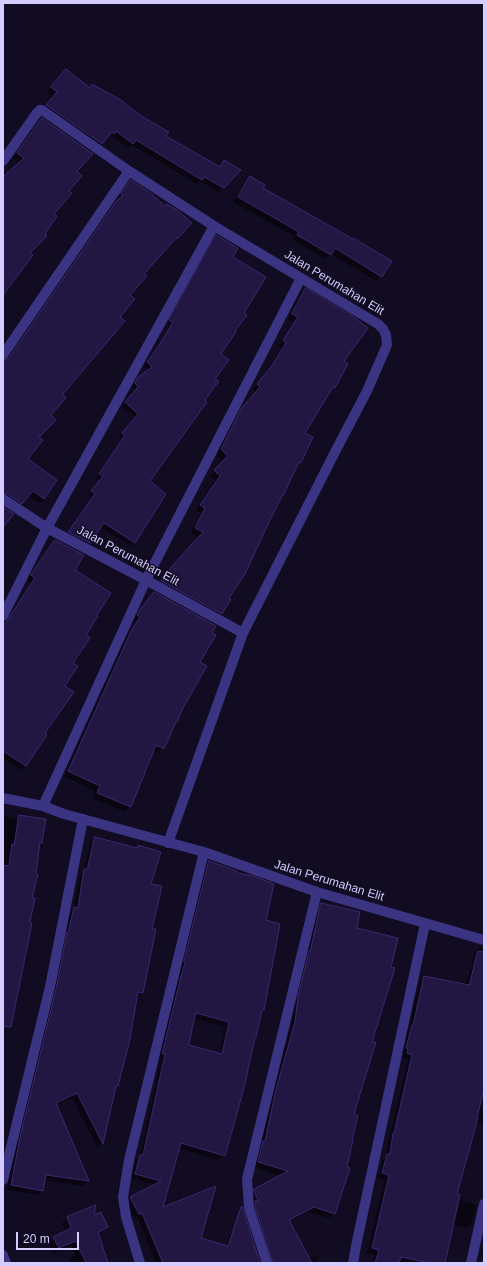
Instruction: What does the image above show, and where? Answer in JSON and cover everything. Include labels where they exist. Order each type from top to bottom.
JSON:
[{"type":"street","name":"Jalan Perumahan Elit","points":[[3,161],[40,110],[42,110],[129,171],[214,226],[378,324],[386,335],[387,345],[367,391],[243,633],[168,843]]},
{"type":"street","points":[[3,355],[129,171]]},
{"type":"street","points":[[3,616],[47,528],[214,226]]},
{"type":"street","points":[[43,806],[146,580],[301,278]]},
{"type":"street","name":"Jalan Perumahan Elit","points":[[3,499],[47,528],[243,633]]},
{"type":"street","name":"Jalan Perumahan Elit","points":[[3,798],[43,806],[64,814],[204,852],[316,892],[484,940]]},
{"type":"street","points":[[3,1180],[50,987],[83,819]]},
{"type":"street","points":[[140,1263],[126,1217],[123,1197],[129,1160],[204,852]]},
{"type":"street","points":[[267,1263],[249,1208],[247,1179],[316,892]]},
{"type":"street","points":[[353,1263],[425,924]]},
{"type":"street","points":[[471,1263],[484,1204]]},
{"type":"street","points":[[3,1255],[6,1263]]},
{"type":"building","points":[[66,69],[90,88],[92,84],[121,100],[141,116],[169,132],[166,136],[220,167],[224,160],[241,170],[224,188],[204,177],[202,180],[136,140],[133,144],[116,131],[114,134],[112,132],[102,144],[46,105],[57,92],[51,87]]},
{"type":"building","points":[[42,118],[93,154],[77,171],[82,176],[69,191],[72,193],[54,214],[57,216],[45,234],[47,236],[30,253],[33,255],[3,295],[3,177],[24,158],[17,153]]},
{"type":"building","points":[[250,176],[265,185],[263,188],[392,261],[382,277],[335,248],[331,255],[297,235],[299,232],[238,197]]},
{"type":"building","points":[[131,180],[148,191],[165,206],[167,204],[177,210],[192,223],[177,239],[176,238],[144,274],[147,276],[130,295],[135,299],[120,317],[125,321],[63,394],[66,398],[51,415],[56,420],[39,437],[43,440],[28,459],[57,480],[44,499],[33,491],[22,504],[3,493],[3,361],[8,359],[115,203],[123,195],[121,194]]},
{"type":"building","points":[[216,235],[238,248],[233,257],[266,277],[244,313],[247,315],[221,354],[229,360],[215,379],[219,381],[205,400],[207,402],[150,481],[166,494],[135,543],[104,523],[90,543],[68,532],[95,494],[91,491],[103,476],[99,474],[125,435],[122,433],[138,414],[125,402],[138,387],[135,383],[137,378],[152,367],[147,362],[173,322],[169,320]]},
{"type":"building","points":[[306,288],[354,317],[368,328],[344,361],[348,364],[335,388],[333,387],[305,433],[313,437],[301,463],[299,462],[270,520],[245,574],[229,598],[231,599],[222,614],[161,581],[173,565],[203,532],[195,528],[205,508],[200,505],[220,476],[214,470],[228,456],[221,449],[241,409],[260,387],[257,384],[271,367],[286,343],[283,340],[298,317],[292,314]]},
{"type":"building","points":[[3,507],[14,514],[3,527]]},
{"type":"building","points":[[55,540],[84,555],[75,570],[111,593],[86,635],[90,638],[73,663],[78,666],[65,686],[74,692],[45,733],[47,735],[26,766],[3,751],[3,627],[35,578],[31,575]]},
{"type":"building","points":[[154,592],[216,626],[212,633],[216,635],[200,662],[207,666],[183,708],[164,749],[156,745],[131,807],[97,793],[100,786],[68,771],[131,631],[140,617],[137,615]]},
{"type":"building","points":[[19,815],[46,819],[42,843],[40,842],[36,874],[38,874],[32,898],[35,898],[30,922],[32,923],[11,1027],[3,1026],[3,865],[9,866],[12,844],[14,845]]},
{"type":"building","points":[[95,837],[137,848],[138,845],[161,852],[151,884],[162,886],[152,929],[156,929],[143,993],[138,992],[130,1039],[118,1086],[116,1086],[103,1144],[77,1093],[56,1103],[89,1181],[46,1175],[43,1191],[11,1185],[20,1137],[56,989],[67,932],[68,933],[74,907],[78,908],[84,869],[87,869]]},
{"type":"building","points":[[209,861],[237,871],[237,873],[254,876],[274,884],[266,920],[280,924],[264,1010],[262,1010],[244,1088],[225,1156],[181,1143],[163,1207],[216,1186],[201,1238],[228,1246],[242,1206],[260,1263],[163,1263],[142,1213],[139,1214],[130,1197],[161,1181],[135,1174],[140,1155],[143,1155],[165,1054],[162,1054],[185,963],[184,962]],"holes":[[[196,1013],[229,1022],[222,1054],[189,1045]]]},
{"type":"building","points":[[321,903],[360,912],[357,928],[398,938],[391,967],[395,968],[372,1042],[376,1042],[354,1114],[358,1116],[347,1167],[350,1168],[335,1214],[314,1207],[289,1220],[312,1263],[273,1263],[255,1207],[255,1201],[258,1200],[254,1189],[288,1171],[258,1162],[263,1141],[265,1141],[276,1089],[295,1022],[298,996]]},
{"type":"building","points":[[478,951],[484,952],[484,1089],[478,1118],[457,1194],[460,1195],[445,1263],[430,1263],[401,1257],[399,1263],[375,1263],[379,1250],[372,1248],[389,1175],[382,1173],[387,1154],[390,1154],[393,1133],[412,1055],[407,1053],[408,1049],[406,1048],[413,1025],[424,976],[469,985]]},
{"type":"building","points":[[96,1205],[94,1215],[101,1212],[108,1227],[98,1232],[108,1263],[86,1263],[76,1241],[59,1248],[53,1237],[71,1228],[67,1217]]}]
